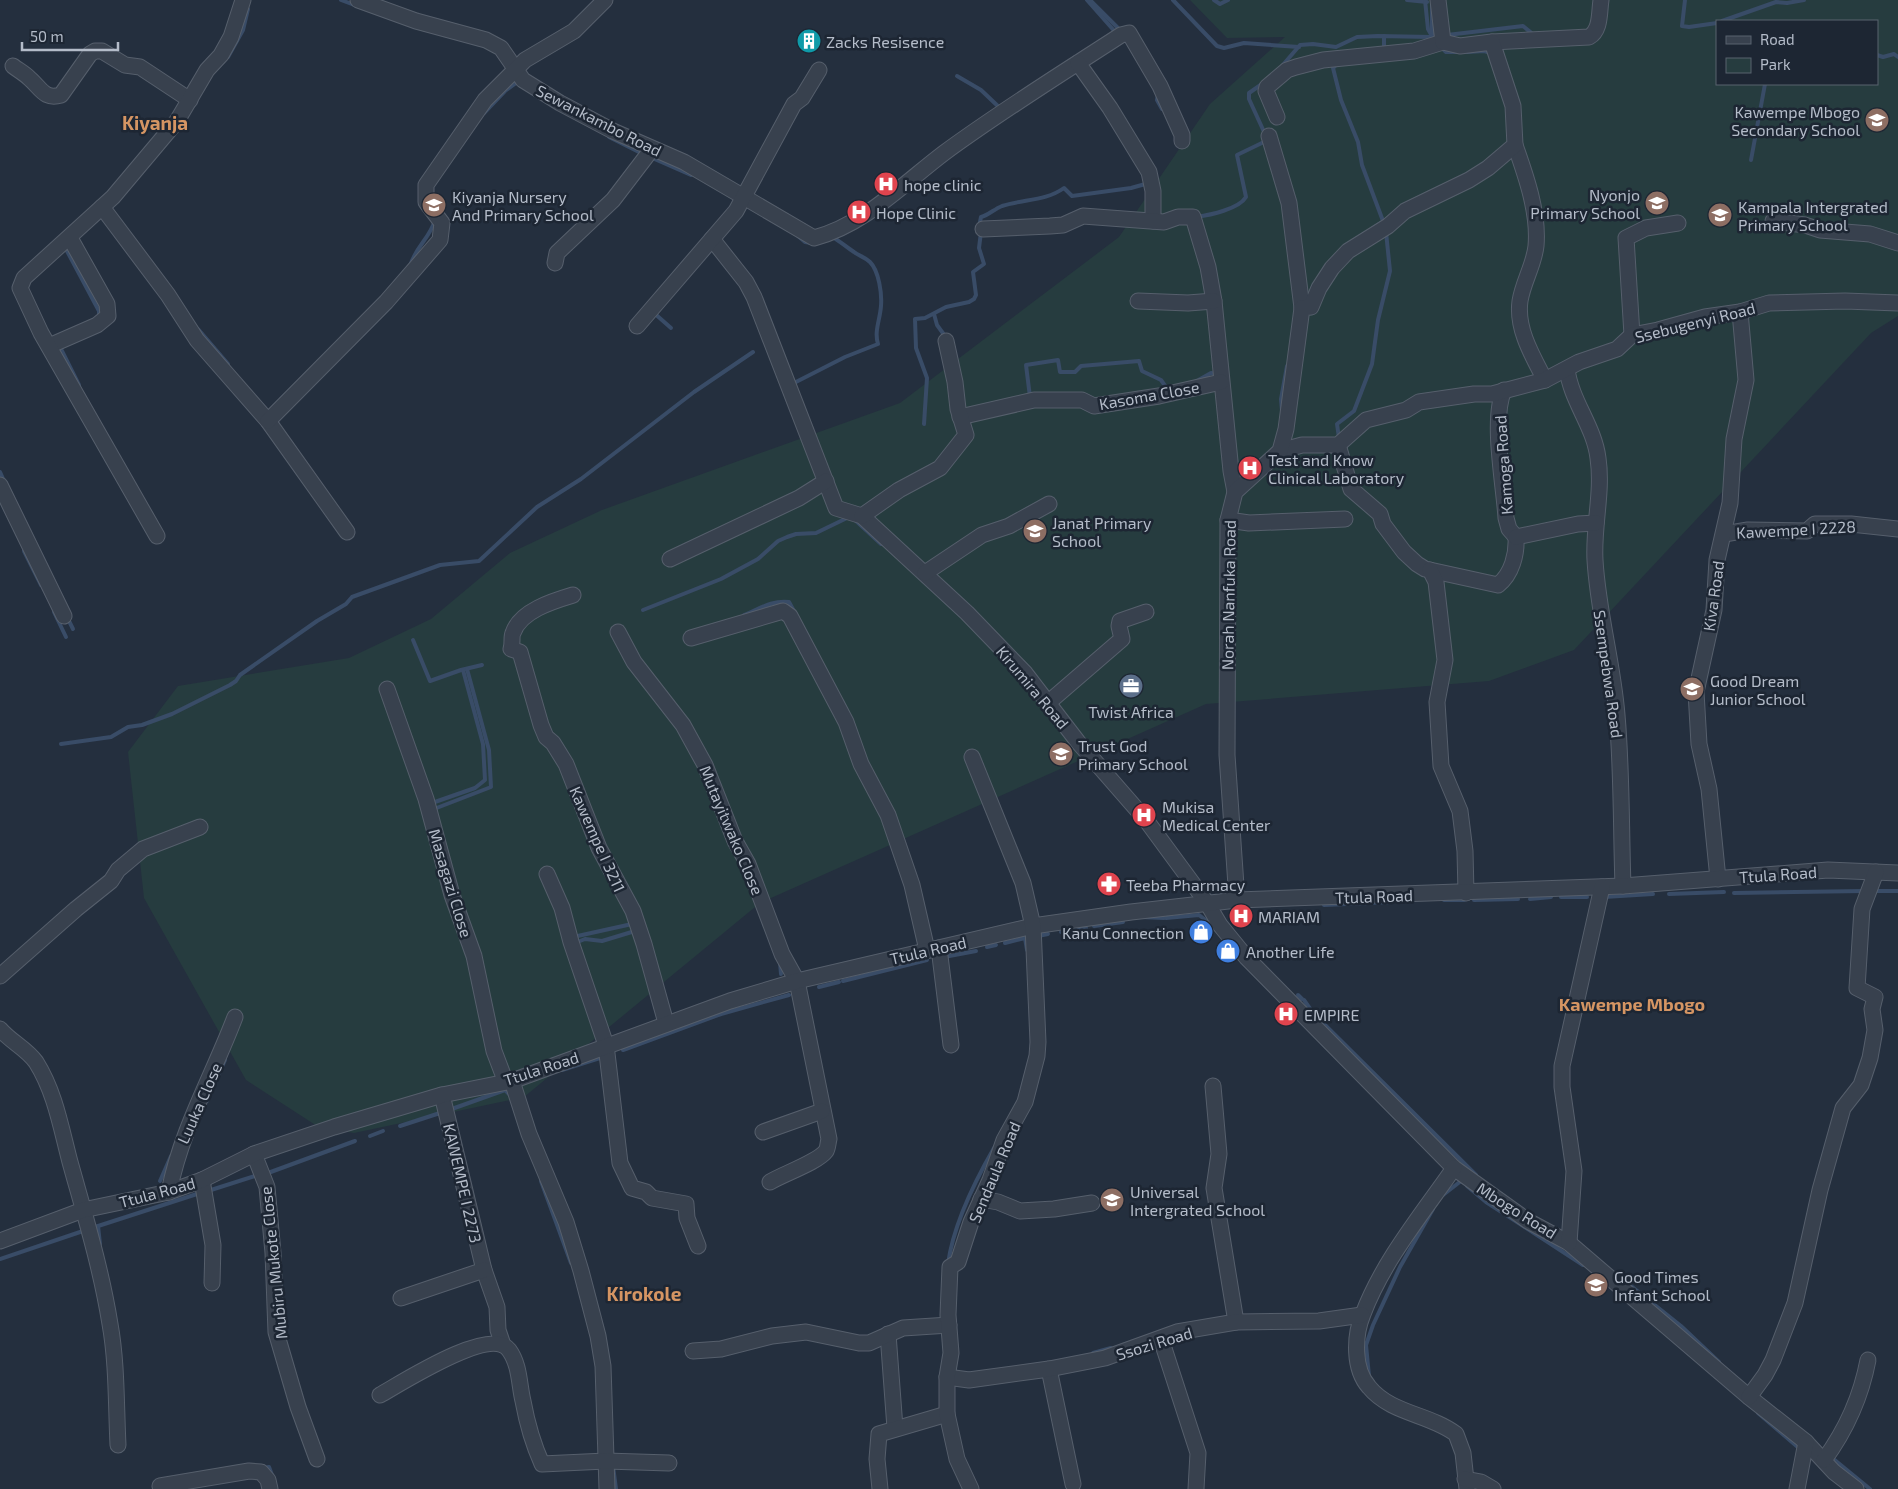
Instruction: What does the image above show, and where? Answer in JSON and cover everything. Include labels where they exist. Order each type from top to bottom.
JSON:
[{"type":"street","points":[[157,536],[50,346],[20,288],[24,278],[102,207],[153,152],[177,121],[188,98],[207,70],[221,55],[231,37],[243,0]]},
{"type":"street","name":"Sewankambo Road","points":[[358,0],[416,21],[486,40],[501,48],[523,80],[560,103],[652,149],[684,162],[814,238],[849,226],[959,143],[1078,63]]},
{"type":"street","points":[[268,421],[386,302],[440,240],[442,222],[426,202],[426,185],[486,100],[525,60],[574,31],[605,0]]},
{"type":"street","points":[[1438,0],[1443,42]]},
{"type":"street","points":[[1277,117],[1266,91],[1267,87],[1287,70],[1323,60],[1414,51],[1443,42],[1460,46],[1492,42],[1589,37],[1595,34],[1598,25],[1601,0]]},
{"type":"street","points":[[1154,221],[1154,198],[1149,172],[1110,108],[1078,63],[1121,35],[1128,33],[1160,86],[1182,135],[1182,141]]},
{"type":"street","points":[[1492,42],[1513,106],[1515,145],[1532,199],[1536,231],[1534,252],[1520,301],[1521,317],[1530,350],[1545,380]]},
{"type":"street","points":[[13,66],[29,78],[45,96],[53,98],[62,95],[90,54],[95,51],[102,52],[124,65],[140,67],[188,98]]},
{"type":"street","points":[[637,326],[736,211],[794,104],[802,98],[819,70]]},
{"type":"street","points":[[1269,136],[1289,203],[1302,308],[1286,429],[1280,451]]},
{"type":"street","points":[[1302,308],[1311,308],[1319,288],[1332,268],[1348,251],[1388,226],[1405,211],[1482,172],[1515,145]]},
{"type":"street","points":[[555,262],[557,254],[613,200],[652,149]]},
{"type":"street","points":[[102,207],[168,295],[197,340],[268,421],[347,532]]},
{"type":"street","points":[[983,229],[1062,225],[1083,216],[1164,222],[1178,217],[1193,217],[1208,267],[1214,301],[1221,382],[1235,492]]},
{"type":"street","points":[[1773,221],[1805,224],[1820,230],[1870,234],[1898,243]]},
{"type":"street","points":[[1632,335],[1626,238],[1646,228],[1678,223]]},
{"type":"street","points":[[50,346],[97,325],[108,316],[107,304],[70,238]]},
{"type":"street","points":[[712,239],[746,282],[754,297],[836,508],[862,516],[900,490],[940,468],[966,436],[960,416],[946,341]]},
{"type":"street","points":[[1138,301],[1188,303],[1214,301]]},
{"type":"street","name":"Ssebugenyi Road","points":[[1338,445],[1366,420],[1406,410],[1420,402],[1504,390],[1545,380],[1578,362],[1617,349],[1632,335],[1705,317],[1740,312],[1769,303],[1845,301],[1898,303]]},
{"type":"street","name":"Kiva Road","points":[[1718,879],[1710,790],[1699,744],[1696,692],[1714,610],[1717,560],[1730,503],[1734,440],[1746,380],[1740,312]]},
{"type":"street","name":"Ssempebwa Road","points":[[1566,369],[1575,400],[1586,418],[1598,457],[1595,560],[1600,612],[1611,665],[1617,714],[1623,886]]},
{"type":"street","name":"Kasoma Close","points":[[960,416],[1034,400],[1082,400],[1094,406],[1159,396],[1221,382]]},
{"type":"street","name":"Kamoga Road","points":[[1504,390],[1498,410],[1506,518],[1509,529],[1516,537]]},
{"type":"street","points":[[1235,492],[1280,451],[1302,445],[1338,445],[1351,489],[1380,514],[1383,524],[1404,552],[1417,564],[1430,570],[1498,585],[1508,574],[1514,557],[1516,537],[1578,524],[1596,523]]},
{"type":"street","points":[[670,559],[799,498],[826,481]]},
{"type":"street","points":[[0,485],[64,616]]},
{"type":"street","name":"Norah Nanfuka Road","points":[[1235,492],[1228,520],[1227,755],[1237,900]]},
{"type":"street","points":[[924,573],[982,535],[1009,526],[1049,504]]},
{"type":"street","name":"Kirumira Road","points":[[862,516],[917,569],[924,573],[1025,673],[1078,742],[1146,820],[1207,903]]},
{"type":"street","points":[[1228,520],[1249,523],[1345,518]]},
{"type":"street","name":"Kawempe I 2228","points":[[1724,534],[1748,530],[1807,531],[1815,524],[1851,524],[1898,530]]},
{"type":"street","points":[[1430,570],[1436,582],[1445,660],[1437,702],[1442,766],[1460,811],[1465,844],[1466,893]]},
{"type":"street","name":"Kawempe I 3211","points":[[572,595],[540,608],[520,622],[512,633],[511,648],[520,652],[523,658],[546,737],[553,743],[566,764],[599,848],[633,911],[666,1023]]},
{"type":"street","points":[[691,638],[751,622],[773,612],[783,611],[790,616],[846,722],[861,764],[888,815],[933,949],[951,1045]]},
{"type":"street","points":[[1049,702],[1122,639],[1118,626],[1120,621],[1146,612]]},
{"type":"street","name":"Mutayitwako Close","points":[[618,632],[634,662],[651,687],[683,726],[704,765],[730,828],[748,864],[782,954],[797,981],[822,1112],[829,1139],[826,1150],[814,1161],[791,1170],[770,1182]]},
{"type":"street","name":"Masagazi Close","points":[[387,689],[426,800],[452,895],[474,956],[494,1051],[508,1080],[566,1222],[581,1271],[604,1366],[607,1489]]},
{"type":"street","name":"Sendaula Road","points":[[971,1489],[957,1459],[947,1414],[947,1377],[951,1353],[949,1325],[950,1268],[958,1262],[1004,1140],[1025,1102],[1037,1056],[1033,926],[1023,883],[972,757]]},
{"type":"street","points":[[0,976],[111,881],[118,870],[143,849],[200,827]]},
{"type":"street","name":"Ttula Road","points":[[0,1242],[84,1210],[169,1192],[202,1180],[254,1154],[442,1095],[508,1080],[666,1023],[797,981],[1033,926],[1237,900],[1623,886],[1828,870],[1898,873]]},
{"type":"street","points":[[1749,1396],[1765,1375],[1790,1318],[1802,1281],[1820,1190],[1843,1108],[1861,1085],[1874,1042],[1876,1021],[1872,1009],[1875,997],[1856,988],[1856,970],[1862,909],[1876,872]]},
{"type":"street","points":[[547,874],[562,908],[571,942],[606,1045],[620,1163],[632,1188],[646,1192],[652,1198],[686,1204],[687,1218],[698,1246]]},
{"type":"street","points":[[1570,1243],[1574,1171],[1562,1087],[1562,1066],[1602,887]]},
{"type":"street","name":"Mbogo Road","points":[[1207,903],[1220,925],[1246,957],[1454,1168],[1528,1221],[1570,1243],[1749,1396],[1827,1457],[1834,1472],[1856,1489]]},
{"type":"street","name":"Luuka Close","points":[[169,1192],[182,1140],[219,1058],[234,1017]]},
{"type":"street","points":[[0,1029],[9,1039],[25,1048],[46,1080],[60,1123],[96,1250],[111,1325],[118,1445]]},
{"type":"street","points":[[1212,1086],[1219,1154],[1214,1188],[1236,1322]]},
{"type":"street","name":"KAWEMPE I 2273","points":[[442,1095],[484,1270],[497,1307],[498,1330],[503,1346],[508,1349],[520,1378],[523,1401],[535,1450],[542,1464],[606,1461]]},
{"type":"street","points":[[763,1132],[822,1112]]},
{"type":"street","name":"Mubiru Mukote Close","points":[[254,1154],[267,1187],[273,1253],[276,1332],[298,1407],[317,1459]]},
{"type":"street","points":[[1454,1168],[1388,1265],[1362,1315],[1357,1359],[1361,1376],[1370,1388],[1382,1398],[1456,1434],[1462,1453],[1466,1484],[1481,1482],[1493,1489]]},
{"type":"street","points":[[202,1180],[213,1245],[212,1283]]},
{"type":"street","points":[[981,1199],[998,1202],[1020,1211],[1054,1210],[1092,1203]]},
{"type":"street","points":[[401,1298],[484,1270]]},
{"type":"street","name":"Ssozi Road","points":[[947,1377],[969,1380],[1049,1369],[1105,1358],[1177,1332],[1236,1322],[1320,1322],[1362,1315]]},
{"type":"street","points":[[692,1351],[721,1348],[772,1336],[806,1332],[859,1343],[869,1343],[888,1334],[913,1326],[949,1325]]},
{"type":"street","points":[[888,1334],[895,1428]]},
{"type":"street","points":[[1161,1339],[1198,1453],[1196,1489]]},
{"type":"street","points":[[380,1395],[456,1353],[483,1345],[503,1346]]},
{"type":"street","points":[[1827,1457],[1850,1418],[1861,1390],[1868,1360]]},
{"type":"street","points":[[1049,1369],[1074,1484]]},
{"type":"street","points":[[880,1489],[877,1438],[879,1434],[947,1414]]},
{"type":"street","points":[[1797,1489],[1806,1442]]},
{"type":"street","points":[[606,1461],[669,1463]]},
{"type":"street","points":[[160,1486],[248,1472],[261,1472],[268,1480],[270,1489]]},
{"type":"green space","points":[[1190,0],[1898,0],[1898,316],[1871,333],[1574,650],[1489,681],[1206,704],[760,903],[524,1097],[354,1133],[317,1126],[246,1080],[144,898],[128,752],[178,686],[349,658],[431,619],[510,553],[602,510],[900,403],[1119,237],[1210,104],[1285,37],[1227,38]]},
{"type":"waterway","points":[[341,0],[357,6]]},
{"type":"waterway","points":[[1087,0],[1117,34]]},
{"type":"waterway","points":[[1090,0],[1122,32]]},
{"type":"waterway","points":[[1173,0],[1217,46],[1224,48],[1244,43],[1299,47]]},
{"type":"waterway","points":[[1214,0],[1220,4],[1228,0]]},
{"type":"waterway","points":[[1407,0],[1427,2]]},
{"type":"waterway","points":[[1425,0],[1428,29],[1433,38]]},
{"type":"waterway","points":[[1685,0],[1682,26],[1689,27],[1716,23]]},
{"type":"waterway","points":[[1725,20],[1776,2],[1787,3],[1804,0]]},
{"type":"waterway","points":[[1432,5],[1432,35]]},
{"type":"waterway","points":[[228,57],[243,30],[248,9]]},
{"type":"waterway","points":[[1447,35],[1523,26],[1534,35]]},
{"type":"waterway","points":[[1384,36],[1384,51]]},
{"type":"waterway","points":[[1282,66],[1300,45],[1313,44],[1336,47],[1357,37],[1432,37]]},
{"type":"waterway","points":[[1441,47],[1446,52],[1457,52]]},
{"type":"waterway","points":[[1467,52],[1484,51],[1491,53]]},
{"type":"waterway","points":[[1878,55],[1883,57],[1894,54],[1898,57]]},
{"type":"waterway","points":[[1337,64],[1333,68],[1341,100],[1358,142],[1362,165],[1383,221]]},
{"type":"waterway","points":[[957,76],[981,90],[1001,109]]},
{"type":"waterway","points":[[484,113],[505,91],[516,83],[520,84]]},
{"type":"waterway","points":[[1262,84],[1249,93],[1249,99],[1265,134]]},
{"type":"waterway","points":[[1751,160],[1765,85]]},
{"type":"waterway","points":[[1158,95],[1157,100],[1162,109]]},
{"type":"waterway","points":[[609,137],[643,154]]},
{"type":"waterway","points":[[1196,217],[1224,211],[1237,205],[1246,197],[1237,155],[1266,141]]},
{"type":"waterway","points":[[650,157],[691,175]]},
{"type":"waterway","points":[[979,227],[981,217],[999,207],[1042,198],[1064,188],[1072,196],[1131,188],[1149,183]]},
{"type":"waterway","points":[[410,266],[435,220]]},
{"type":"waterway","points":[[1373,228],[1386,220]]},
{"type":"waterway","points":[[924,424],[927,378],[916,348],[915,319],[925,318],[946,307],[969,302],[974,299],[976,295],[973,272],[984,264],[979,248],[981,232]]},
{"type":"waterway","points":[[1339,438],[1337,424],[1354,411],[1372,364],[1378,320],[1390,271],[1386,232]]},
{"type":"waterway","points":[[798,236],[805,242],[811,243]]},
{"type":"waterway","points":[[792,384],[845,357],[878,344],[877,330],[881,301],[876,271],[868,260],[832,237]]},
{"type":"waterway","points":[[65,245],[99,311],[99,316]]},
{"type":"waterway","points":[[654,313],[671,328]]},
{"type":"waterway","points":[[934,314],[937,325],[945,336]]},
{"type":"waterway","points":[[198,329],[228,364]]},
{"type":"waterway","points":[[63,345],[61,349],[79,385]]},
{"type":"waterway","points":[[61,744],[111,737],[128,727],[142,725],[172,714],[230,685],[240,675],[317,621],[346,604],[352,597],[440,565],[479,561],[537,507],[581,479],[694,392],[753,352]]},
{"type":"waterway","points":[[1030,397],[1026,365],[1058,360],[1060,372],[1075,372],[1081,366],[1139,361],[1142,371],[1161,380],[1168,390]]},
{"type":"waterway","points":[[1282,411],[1281,399],[1287,366]]},
{"type":"waterway","points":[[1195,382],[1211,373],[1218,375]]},
{"type":"waterway","points":[[0,472],[4,481]]},
{"type":"waterway","points":[[643,610],[721,579],[758,559],[778,541],[796,534],[816,533],[849,517]]},
{"type":"waterway","points":[[855,520],[881,544]]},
{"type":"waterway","points":[[24,551],[41,585]]},
{"type":"waterway","points":[[744,615],[777,602],[789,602],[795,613]]},
{"type":"waterway","points":[[54,612],[66,637]]},
{"type":"waterway","points":[[67,617],[73,629]]},
{"type":"waterway","points":[[413,640],[430,681],[482,665]]},
{"type":"waterway","points":[[434,809],[491,787],[489,750],[467,669]]},
{"type":"waterway","points":[[432,803],[475,788],[485,780],[483,744],[463,670]]},
{"type":"waterway","points":[[1734,893],[1864,891]]},
{"type":"waterway","points":[[1876,891],[1898,891]]},
{"type":"waterway","points":[[1669,894],[1724,892]]},
{"type":"waterway","points":[[1604,897],[1653,894]]},
{"type":"waterway","points":[[1530,899],[1551,897]]},
{"type":"waterway","points":[[1561,897],[1587,897]]},
{"type":"waterway","points":[[1474,900],[1518,899]]},
{"type":"waterway","points":[[1444,900],[1464,900]]},
{"type":"waterway","points":[[1324,905],[1392,902]]},
{"type":"waterway","points":[[1166,918],[1199,915],[1212,925]]},
{"type":"waterway","points":[[1141,917],[1164,918]]},
{"type":"waterway","points":[[1094,926],[1123,922]]},
{"type":"waterway","points":[[573,937],[632,924]]},
{"type":"waterway","points":[[1061,932],[1086,928]]},
{"type":"waterway","points":[[575,943],[585,939],[602,941],[635,931]]},
{"type":"waterway","points":[[1038,936],[1048,934]]},
{"type":"waterway","points":[[1005,943],[1025,938],[1027,950]]},
{"type":"waterway","points":[[987,947],[996,945]]},
{"type":"waterway","points":[[944,957],[976,951]]},
{"type":"waterway","points":[[843,981],[927,960]]},
{"type":"waterway","points":[[780,962],[781,974]]},
{"type":"waterway","points":[[819,987],[839,982]]},
{"type":"waterway","points":[[623,1050],[721,1014],[789,995]]},
{"type":"waterway","points":[[1298,995],[1302,999]]},
{"type":"waterway","points":[[1304,1000],[1313,1013],[1476,1175]]},
{"type":"waterway","points":[[562,1070],[603,1057]]},
{"type":"waterway","points":[[207,1101],[225,1060]]},
{"type":"waterway","points":[[449,1110],[505,1090],[511,1096]]},
{"type":"waterway","points":[[400,1126],[440,1113],[441,1116]]},
{"type":"waterway","points":[[370,1136],[383,1131]]},
{"type":"waterway","points":[[268,1173],[355,1141]]},
{"type":"waterway","points":[[948,1264],[955,1235],[966,1204],[994,1148]]},
{"type":"waterway","points":[[160,1181],[171,1156]]},
{"type":"waterway","points":[[211,1190],[258,1175]]},
{"type":"waterway","points":[[541,1181],[571,1263]]},
{"type":"waterway","points":[[1443,1195],[1461,1181]]},
{"type":"waterway","points":[[1467,1186],[1486,1202],[1583,1265]]},
{"type":"waterway","points":[[92,1228],[200,1193]]},
{"type":"waterway","points":[[1369,1376],[1366,1345],[1373,1325],[1400,1267],[1433,1209]]},
{"type":"waterway","points":[[98,1226],[100,1244]]},
{"type":"waterway","points":[[0,1259],[86,1230]]},
{"type":"waterway","points":[[1626,1282],[1681,1326],[1719,1362]]},
{"type":"waterway","points":[[1093,1353],[1111,1348]]},
{"type":"waterway","points":[[1758,1413],[1800,1449]]},
{"type":"waterway","points":[[1831,1457],[1870,1489]]},
{"type":"waterway","points":[[613,1466],[616,1489]]},
{"type":"waterway","points":[[263,1468],[269,1467],[272,1475]]},
{"type":"place","name":"Zacks Resisence","points":[[809,41]]},
{"type":"place","name":"Kawempe Mbogo Secondary School","points":[[1877,120]]},
{"type":"place","name":"hope clinic","points":[[886,184]]},
{"type":"place","name":"Nyonjo Primary School","points":[[1657,203]]},
{"type":"place","name":"Kiyanja Nursery And Primary School","points":[[434,205]]},
{"type":"place","name":"Hope Clinic","points":[[859,212]]},
{"type":"place","name":"Kampala Intergrated Primary School","points":[[1720,215]]},
{"type":"place","name":"Test and Know Clinical Laboratory","points":[[1250,468]]},
{"type":"place","name":"Janat Primary School","points":[[1035,531]]},
{"type":"place","name":"Twist Africa","points":[[1131,686]]},
{"type":"place","name":"Good Dream Junior School","points":[[1692,689]]},
{"type":"place","name":"Trust God Primary School","points":[[1061,754]]},
{"type":"place","name":"Mukisa Medical Center","points":[[1144,815]]},
{"type":"place","name":"Teeba Pharmacy","points":[[1109,884]]},
{"type":"place","name":"MARIAM","points":[[1241,916]]},
{"type":"place","name":"Kanu Connection","points":[[1201,932]]},
{"type":"place","name":"Another Life","points":[[1228,951]]},
{"type":"place","name":"EMPIRE","points":[[1286,1014]]},
{"type":"place","name":"Universal Intergrated School","points":[[1112,1200]]},
{"type":"place","name":"Good Times Infant School","points":[[1596,1285]]},
{"type":"district","name":"Kiyanja","points":[[155,122]]},
{"type":"district","name":"Kawempe Mbogo","points":[[1632,1004]]},
{"type":"district","name":"Kirokole","points":[[644,1293]]}]
